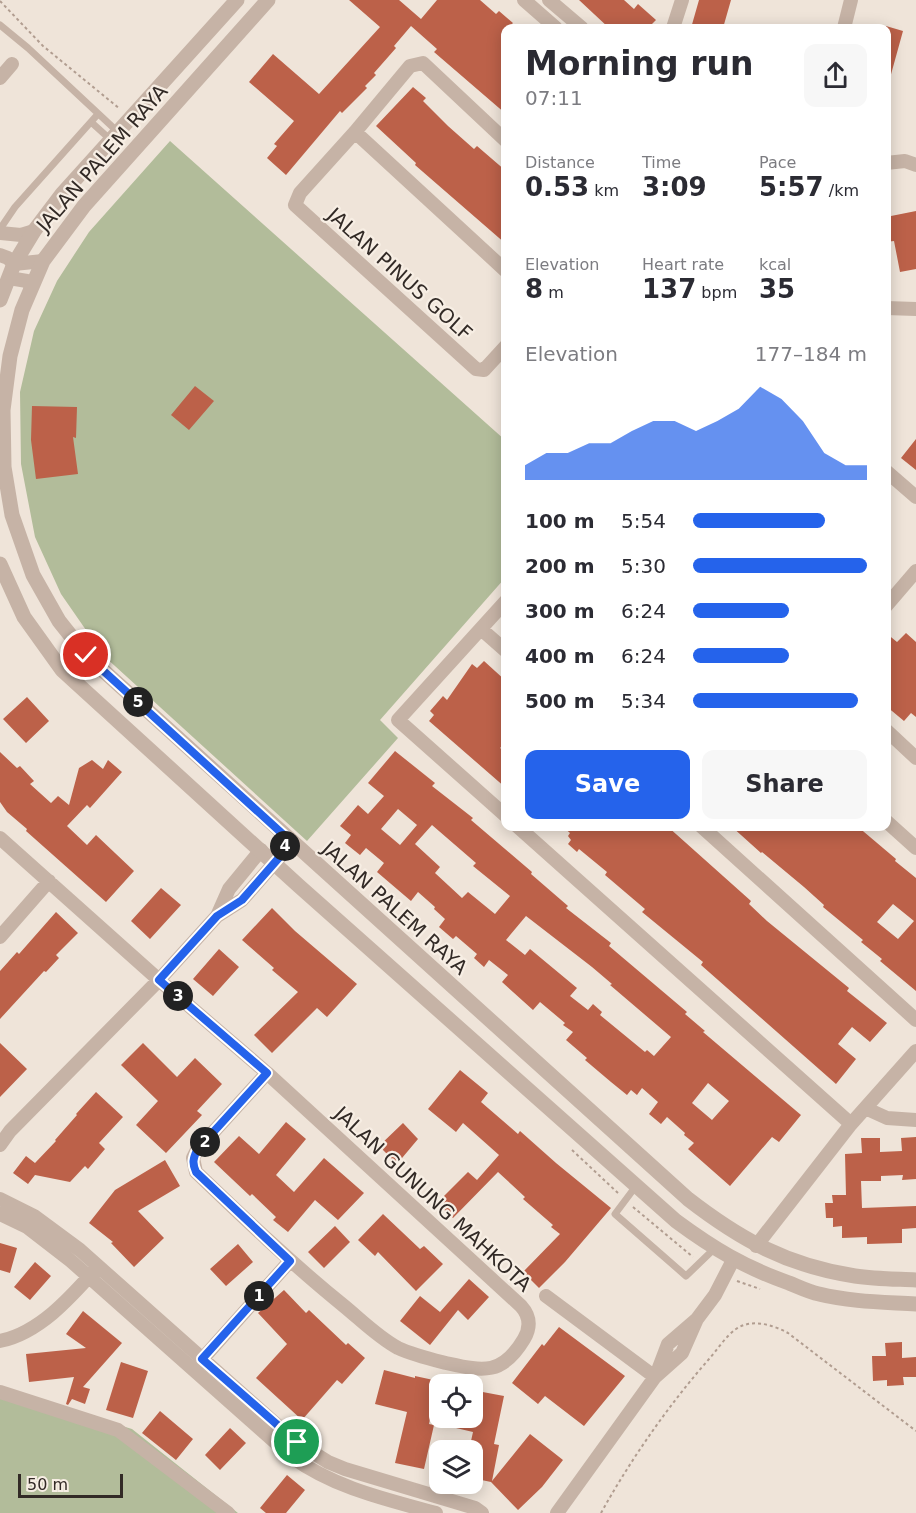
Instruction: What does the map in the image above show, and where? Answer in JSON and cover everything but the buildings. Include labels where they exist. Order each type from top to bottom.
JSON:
[{"type":"street","name":"JALAN PALEM RAYA","points":[[0,300],[12,271],[34,231],[62,194],[237,0]]},
{"type":"street","name":"JALAN PALEM RAYA","points":[[268,0],[84,206],[43,261],[31,287],[22,310],[10,356],[3,410],[4,467],[12,515],[33,575],[59,621],[86,655],[688,1199],[724,1227],[756,1246],[822,1270],[858,1277],[916,1280]]},
{"type":"street","points":[[524,0],[551,24]]},
{"type":"street","points":[[549,0],[577,24]]},
{"type":"street","points":[[674,24],[682,0]]},
{"type":"street","points":[[845,24],[851,0]]},
{"type":"street","points":[[501,136],[423,63],[410,66],[356,132],[501,266]]},
{"type":"street","points":[[0,78],[12,64]]},
{"type":"street","name":"JALAN PINUS GOLF","points":[[356,132],[300,194],[296,200],[297,209],[476,369],[484,370],[501,351]]},
{"type":"street","points":[[891,162],[905,161],[916,165]]},
{"type":"street","points":[[0,231],[21,235],[34,231]]},
{"type":"street","points":[[0,255],[8,258],[12,271],[27,280],[31,287]]},
{"type":"street","points":[[12,271],[43,261]]},
{"type":"street","points":[[891,308],[916,309]]},
{"type":"street","points":[[891,475],[916,497]]},
{"type":"street","points":[[0,564],[24,617],[62,670],[299,886],[676,1221],[733,1260],[817,1294],[852,1300],[916,1304]]},
{"type":"street","points":[[891,600],[916,571]]},
{"type":"street","points":[[501,607],[398,720],[501,812]]},
{"type":"street","points":[[481,629],[501,647]]},
{"type":"street","points":[[891,735],[916,758]]},
{"type":"street","points":[[891,826],[916,848]]},
{"type":"street","points":[[523,831],[851,1124]]},
{"type":"street","points":[[707,831],[916,1020]]},
{"type":"street","name":"JALAN GUNUNG MAHKOTA","points":[[0,838],[267,1073],[521,1306],[529,1317],[528,1329],[522,1342],[506,1361],[495,1367],[476,1370],[429,1359],[398,1348],[290,1261],[196,1172],[193,1158],[197,1150],[267,1073]]},
{"type":"street","points":[[0,1145],[10,1131],[159,980],[217,916],[242,900],[284,852],[287,838]]},
{"type":"street","points":[[217,916],[229,889],[261,850]]},
{"type":"street","points":[[299,886],[298,878],[302,868],[306,865],[317,865]]},
{"type":"street","points":[[0,937],[49,881]]},
{"type":"street","points":[[756,1246],[851,1124],[916,1051]]},
{"type":"street","points":[[865,1108],[887,1118],[916,1120]]},
{"type":"street","points":[[0,1199],[34,1216],[80,1250],[93,1271],[192,1370],[312,1472],[353,1490],[436,1513]]},
{"type":"street","points":[[0,1214],[27,1227],[72,1261],[93,1271],[202,1359],[297,1442],[328,1462],[370,1478],[475,1508],[482,1513]]},
{"type":"street","points":[[557,1513],[655,1377],[668,1344],[697,1319],[715,1295],[733,1260]]},
{"type":"street","points":[[192,1370],[290,1261]]},
{"type":"street","points":[[0,1341],[28,1330],[50,1316],[93,1271]]},
{"type":"street","points":[[546,1296],[655,1377]]},
{"type":"street","points":[[0,1392],[118,1430],[228,1513]]},
{"type":"lane","points":[[0,25],[98,114],[115,137]]},
{"type":"lane","points":[[0,231],[15,207],[98,114]]},
{"type":"lane","points":[[92,122],[115,137]]},
{"type":"lane","points":[[636,1186],[615,1214],[686,1276],[714,1249]]},
{"type":"path","points":[[0,1],[43,46],[132,118]]},
{"type":"path","points":[[601,1513],[618,1483],[693,1377],[736,1329],[748,1324],[763,1323],[788,1333],[916,1431]]},
{"type":"green space","points":[[170,141],[501,436],[501,583],[380,720],[398,738],[307,841],[104,656],[61,594],[35,537],[21,464],[20,392],[34,331],[57,281],[89,232]]},
{"type":"green space","points":[[0,1389],[132,1429],[238,1513],[0,1513]]},
{"type":"route","points":[[86,655],[287,838],[284,852],[242,900],[217,916],[159,980],[267,1073],[197,1150],[193,1158],[193,1165],[196,1172],[290,1261],[202,1359],[297,1442]]}]
